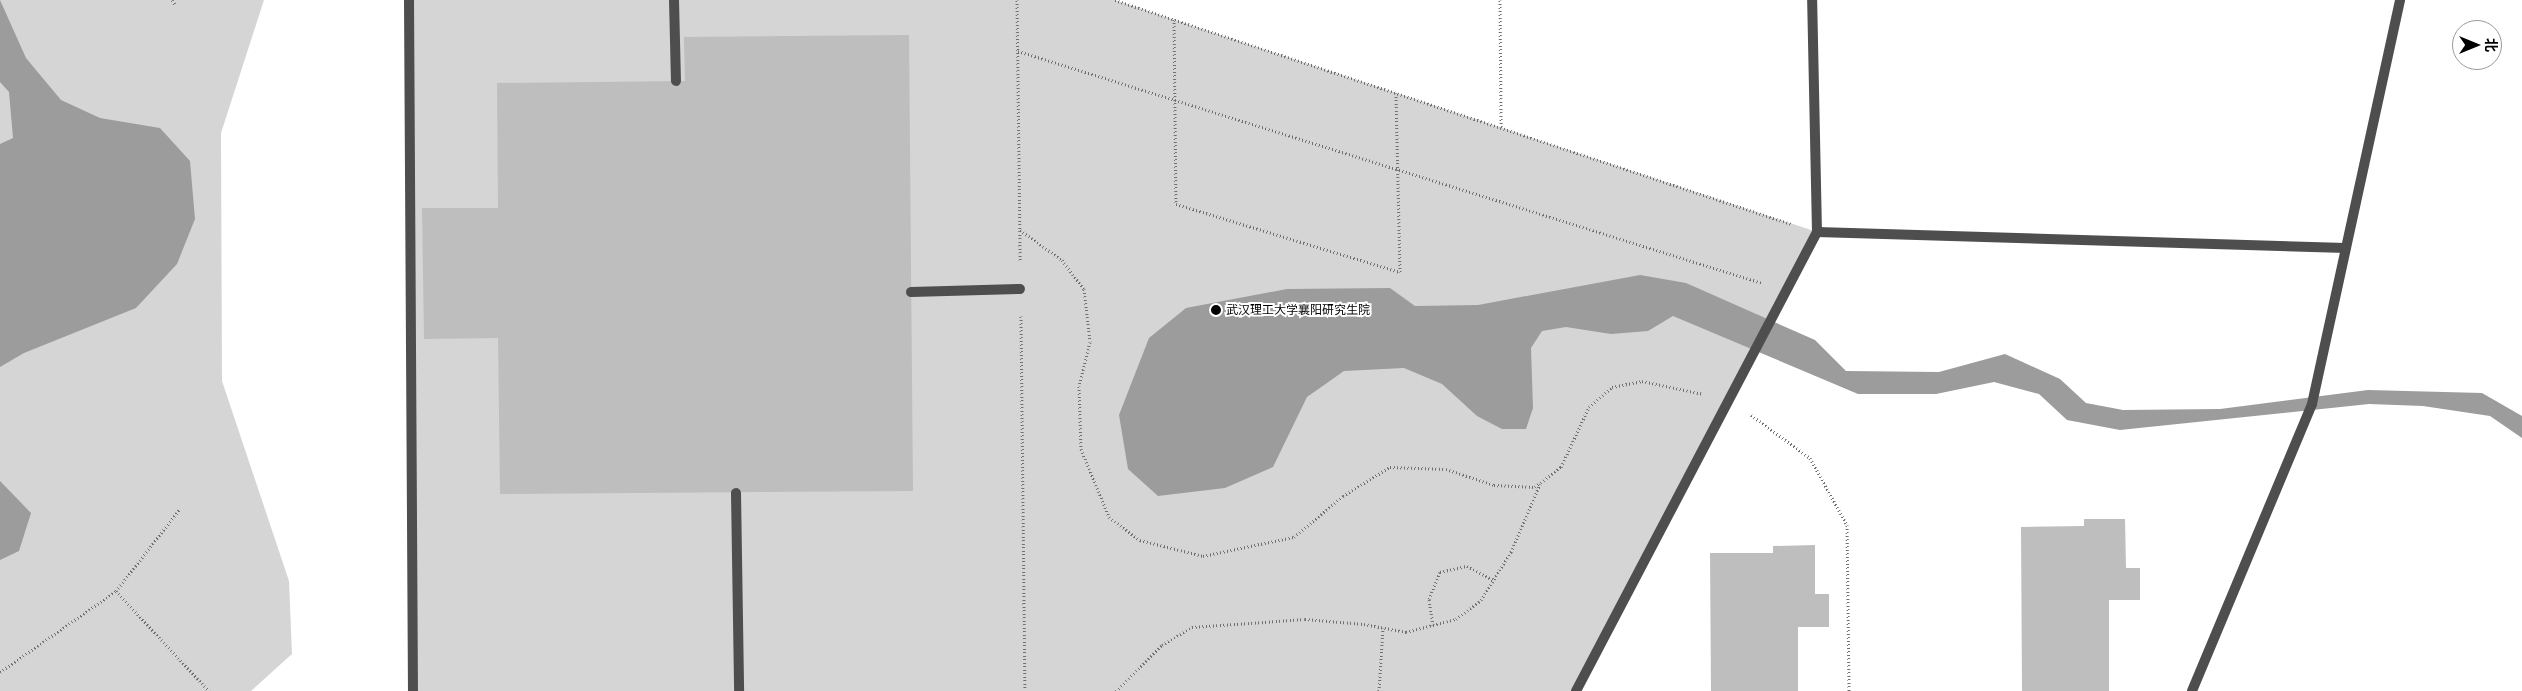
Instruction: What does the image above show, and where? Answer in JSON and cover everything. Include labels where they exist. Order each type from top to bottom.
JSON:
[{"type":"street","points":[[409,0],[413,691]]},
{"type":"street","points":[[674,0],[676,81]]},
{"type":"street","points":[[1576,691],[1817,232],[1812,0]]},
{"type":"street","points":[[2192,691],[2312,404],[2400,0]]},
{"type":"street","points":[[1817,232],[2346,248]]},
{"type":"street","points":[[911,292],[1020,289]]},
{"type":"street","points":[[736,492],[739,691]]},
{"type":"path","points":[[172,0],[176,6]]},
{"type":"path","points":[[1017,0],[1025,691]]},
{"type":"path","points":[[1115,0],[1817,232]]},
{"type":"path","points":[[1500,0],[1501,128]]},
{"type":"path","points":[[1174,20],[1176,204],[1400,272],[1396,93]]},
{"type":"path","points":[[1018,51],[1786,291]]},
{"type":"path","points":[[1020,230],[1062,260],[1084,289],[1090,342],[1080,386],[1082,449],[1109,517],[1140,540],[1203,556],[1294,537],[1343,496],[1390,467],[1446,469],[1494,485],[1535,487],[1561,467],[1589,407],[1612,387],[1642,381],[1729,399],[1810,458],[1847,526],[1848,691]]},
{"type":"path","points":[[1116,691],[1162,645],[1192,626],[1305,619],[1406,632],[1456,619],[1481,600],[1511,552],[1540,483]]},
{"type":"path","points":[[0,672],[116,591],[179,510]]},
{"type":"path","points":[[1434,625],[1429,599],[1440,572],[1467,566],[1493,580]]},
{"type":"path","points":[[116,591],[209,691]]},
{"type":"path","points":[[1379,691],[1383,628]]},
{"type":"shaded area","points":[[0,0],[264,0],[221,133],[222,381],[289,581],[292,654],[251,691],[0,691]]},
{"type":"shaded area","points":[[0,0],[26,58],[61,100],[100,118],[160,128],[190,161],[195,219],[177,264],[136,308],[24,353],[0,367],[0,144],[13,138],[9,92],[0,82]]},
{"type":"shaded area","points":[[408,0],[1115,0],[1817,232],[1576,691],[413,691]]},
{"type":"shaded area","points":[[1640,275],[1686,283],[1815,340],[1846,371],[1939,372],[2005,354],[2060,379],[2086,403],[2123,410],[2220,409],[2368,390],[2482,393],[2522,416],[2522,438],[2490,416],[2423,406],[2369,404],[2120,430],[2067,420],[2039,394],[1994,382],[1936,394],[1858,394],[1673,316],[1648,331],[1611,334],[1566,327],[1542,331],[1531,348],[1533,408],[1526,429],[1502,429],[1477,416],[1442,384],[1404,368],[1344,371],[1307,397],[1273,467],[1225,488],[1158,496],[1128,469],[1119,415],[1149,338],[1186,308],[1287,289],[1390,288],[1415,306],[1478,305]]},
{"type":"shaded area","points":[[0,481],[31,513],[19,551],[0,560]]},
{"type":"building","points":[[909,35],[913,491],[500,494],[498,338],[424,339],[422,208],[498,208],[497,83],[685,81],[684,37]]},
{"type":"building","points":[[2084,519],[2125,519],[2126,568],[2140,568],[2140,600],[2109,600],[2109,691],[2022,691],[2021,527],[2084,526]]},
{"type":"building","points":[[1815,545],[1815,594],[1829,594],[1829,627],[1798,627],[1798,691],[1711,691],[1710,553],[1773,553],[1773,546]]},
{"type":"place","name":"武汉理工大学襄阳研究生院","points":[[1216,310]]}]
